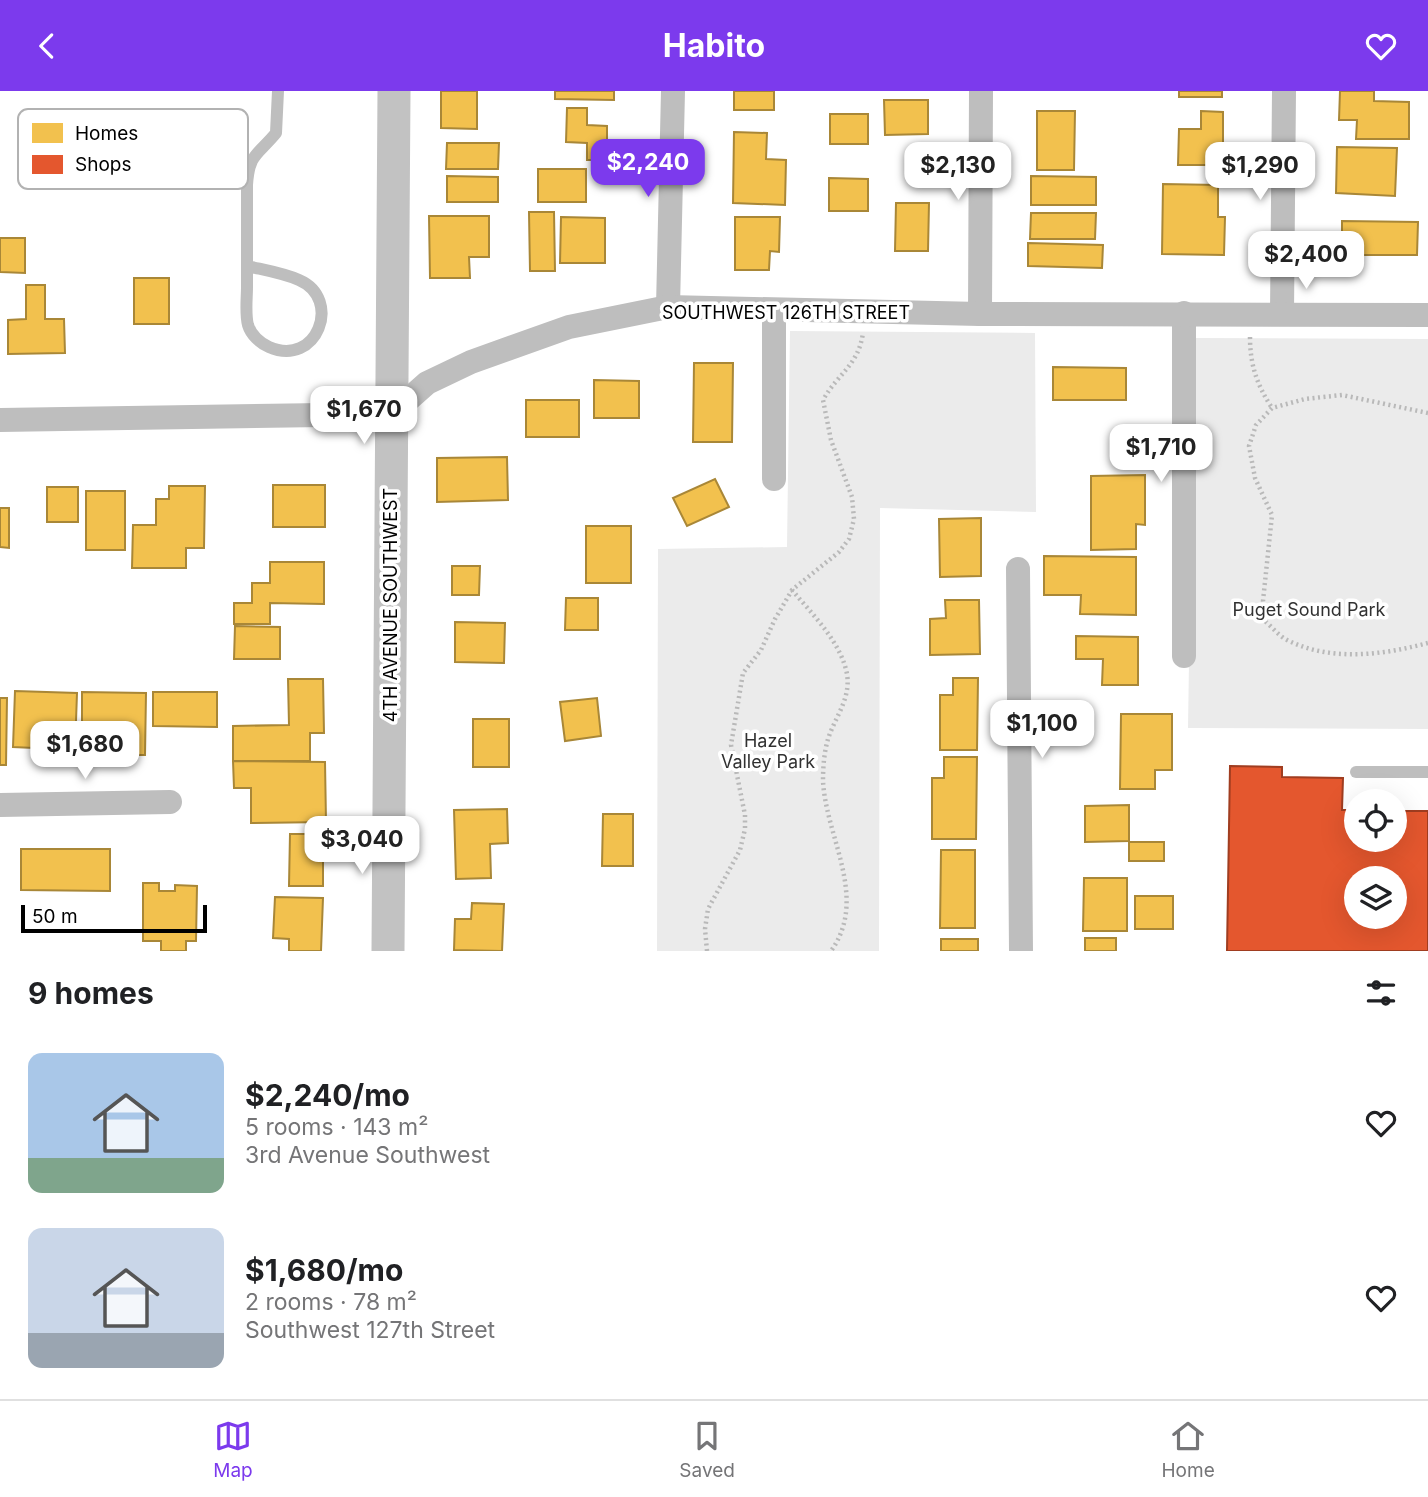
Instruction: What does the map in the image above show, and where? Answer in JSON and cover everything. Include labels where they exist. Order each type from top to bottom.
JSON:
[{"type":"street","name":"4TH AVENUE SOUTHWEST","points":[[388,951],[394,91]]},
{"type":"street","points":[[668,307],[673,91]]},
{"type":"street","points":[[980,314],[981,91]]},
{"type":"street","points":[[1282,314],[1284,91]]},
{"type":"street","name":"SOUTHWEST 126TH STREET","points":[[391,414],[427,383],[471,362],[569,327],[668,307],[980,314],[1428,315]]},
{"type":"street","points":[[774,310],[774,479]]},
{"type":"street","points":[[1184,313],[1184,656]]},
{"type":"street","points":[[0,421],[391,414]]},
{"type":"street","points":[[1018,569],[1021,951]]},
{"type":"street","points":[[0,805],[170,802]]},
{"type":"lane","points":[[248,176],[253,156],[276,133],[278,91]]},
{"type":"lane","points":[[247,266],[301,280],[317,296],[321,304],[321,317],[318,329],[309,343],[297,350],[279,351],[258,341],[247,323],[247,266],[248,189]]},
{"type":"lane","points":[[1356,772],[1428,772]]},
{"type":"path","points":[[707,951],[705,929],[708,909],[740,850],[745,829],[745,815],[731,745],[743,673],[761,650],[792,590],[827,564],[849,539],[854,519],[852,497],[831,440],[823,400],[832,384],[860,352],[864,312]]},
{"type":"path","points":[[1250,314],[1250,355],[1258,386],[1272,408]]},
{"type":"path","points":[[1428,413],[1342,395],[1305,399],[1272,408],[1256,425],[1249,446],[1255,478],[1272,515],[1263,601],[1266,622],[1285,639],[1323,652],[1368,655],[1428,643]]},
{"type":"path","points":[[792,590],[841,655],[847,675],[847,693],[829,737],[823,764],[824,786],[848,898],[846,922],[831,951]]},
{"type":"green space","name":"Hazel Valley Park","points":[[790,331],[1035,333],[1036,512],[880,508],[879,951],[657,951],[658,549],[787,547]]},
{"type":"green space","name":"Puget Sound Park","points":[[1194,338],[1428,339],[1428,729],[1188,728]]},
{"type":"building: Homes","points":[[441,91],[477,91],[477,129],[441,128]]},
{"type":"building: Homes","points":[[555,91],[614,91],[614,100],[555,99]]},
{"type":"building: Homes","points":[[734,91],[774,91],[774,110],[734,110]]},
{"type":"building: Homes","points":[[1179,91],[1222,91],[1222,97],[1179,97]]},
{"type":"building: Homes","points":[[1340,91],[1374,91],[1374,101],[1409,102],[1409,139],[1356,139],[1357,120],[1339,120]]},
{"type":"building: Homes","points":[[884,100],[928,100],[928,134],[885,135]]},
{"type":"building: Homes","points":[[567,108],[587,108],[587,125],[607,126],[607,160],[587,160],[587,143],[566,142]]},
{"type":"building: Homes","points":[[1037,111],[1075,111],[1074,170],[1037,170]]},
{"type":"building: Homes","points":[[1201,111],[1223,112],[1223,165],[1178,165],[1179,129],[1201,129]]},
{"type":"building: Homes","points":[[830,114],[868,114],[868,144],[830,144]]},
{"type":"building: Homes","points":[[734,132],[767,133],[766,159],[786,160],[785,205],[733,203]]},
{"type":"building: Homes","points":[[447,143],[499,143],[498,169],[446,169]]},
{"type":"building: Homes","points":[[1337,147],[1397,148],[1395,196],[1336,193]]},
{"type":"building: Homes","points":[[538,169],[586,169],[586,202],[538,202]]},
{"type":"building: Homes","points":[[447,176],[498,177],[498,202],[447,202]]},
{"type":"building: Homes","points":[[1031,176],[1096,177],[1096,205],[1031,205]]},
{"type":"building: Homes","points":[[829,178],[868,179],[868,211],[829,211]]},
{"type":"building: Homes","points":[[1163,184],[1218,185],[1218,217],[1225,217],[1224,255],[1162,254]]},
{"type":"building: Homes","points":[[896,203],[929,203],[928,251],[895,251]]},
{"type":"building: Homes","points":[[529,212],[554,212],[555,271],[530,271]]},
{"type":"building: Homes","points":[[1031,213],[1096,213],[1095,239],[1030,239]]},
{"type":"building: Homes","points":[[429,216],[489,216],[489,257],[469,257],[470,278],[430,278]]},
{"type":"building: Homes","points":[[561,217],[605,218],[605,263],[560,263]]},
{"type":"building: Homes","points":[[735,217],[780,217],[779,252],[770,251],[769,270],[735,270]]},
{"type":"building: Homes","points":[[1342,221],[1418,222],[1417,255],[1342,255]]},
{"type":"building: Homes","points":[[0,238],[25,238],[25,273],[0,272]]},
{"type":"building: Homes","points":[[1028,243],[1103,245],[1102,268],[1028,266]]},
{"type":"building: Homes","points":[[134,278],[169,278],[169,324],[134,324]]},
{"type":"building: Homes","points":[[26,285],[45,285],[45,319],[64,319],[65,353],[8,354],[8,320],[26,319]]},
{"type":"building: Homes","points":[[694,363],[733,363],[732,442],[693,442]]},
{"type":"building: Homes","points":[[1053,367],[1126,368],[1126,400],[1053,400]]},
{"type":"building: Homes","points":[[594,380],[639,381],[639,418],[594,418]]},
{"type":"building: Homes","points":[[526,400],[579,400],[579,437],[526,437]]},
{"type":"building: Homes","points":[[507,457],[508,500],[437,502],[437,458]]},
{"type":"building: Homes","points":[[1145,475],[1145,525],[1136,524],[1136,549],[1091,550],[1091,476]]},
{"type":"building: Homes","points":[[715,479],[729,507],[687,526],[673,498]]},
{"type":"building: Homes","points":[[273,485],[325,485],[325,527],[273,527]]},
{"type":"building: Homes","points":[[169,486],[205,486],[204,548],[186,548],[186,568],[132,568],[133,525],[156,525],[156,499],[169,499]]},
{"type":"building: Homes","points":[[47,487],[78,487],[78,522],[47,522]]},
{"type":"building: Homes","points":[[86,491],[125,491],[125,550],[86,550]]},
{"type":"building: Homes","points":[[0,508],[9,508],[9,548],[0,547]]},
{"type":"building: Homes","points":[[981,518],[981,576],[940,577],[939,519]]},
{"type":"building: Homes","points":[[586,526],[631,526],[631,583],[586,583]]},
{"type":"building: Homes","points":[[1044,556],[1136,557],[1136,615],[1080,614],[1081,595],[1044,595]]},
{"type":"building: Homes","points":[[270,562],[324,562],[324,604],[270,603],[270,624],[234,624],[234,603],[252,603],[252,583],[270,583]]},
{"type":"building: Homes","points":[[452,566],[480,566],[479,595],[452,595]]},
{"type":"building: Homes","points":[[566,598],[598,598],[598,630],[565,630]]},
{"type":"building: Homes","points":[[945,600],[979,600],[980,654],[930,655],[930,619],[946,618]]},
{"type":"building: Homes","points":[[455,622],[505,623],[504,663],[455,662]]},
{"type":"building: Homes","points":[[235,626],[280,627],[280,659],[234,659]]},
{"type":"building: Homes","points":[[1076,636],[1138,637],[1138,685],[1102,685],[1103,659],[1076,659]]},
{"type":"building: Homes","points":[[953,678],[978,678],[977,750],[940,750],[940,695],[953,695]]},
{"type":"building: Homes","points":[[288,679],[323,679],[324,733],[310,733],[310,761],[233,761],[233,726],[289,725]]},
{"type":"building: Homes","points":[[15,691],[77,693],[75,749],[55,749],[55,730],[35,729],[34,748],[13,747]]},
{"type":"building: Homes","points":[[82,692],[146,693],[145,755],[124,755],[125,725],[103,724],[103,755],[82,755]]},
{"type":"building: Homes","points":[[153,692],[217,692],[217,727],[153,726]]},
{"type":"building: Homes","points":[[0,698],[7,698],[6,765],[0,765]]},
{"type":"building: Homes","points":[[597,698],[601,736],[565,741],[560,702]]},
{"type":"building: Homes","points":[[1121,714],[1172,714],[1172,770],[1155,770],[1155,789],[1120,789]]},
{"type":"building: Homes","points":[[473,719],[509,719],[509,767],[473,767]]},
{"type":"building: Homes","points":[[944,757],[977,757],[976,839],[932,839],[932,778],[944,778]]},
{"type":"building: Homes","points":[[233,761],[325,762],[326,822],[251,823],[251,788],[234,788]]},
{"type":"building: Homes","points":[[1129,805],[1129,841],[1085,842],[1085,806]]},
{"type":"building: Homes","points":[[507,809],[508,843],[490,844],[491,878],[456,879],[454,810]]},
{"type":"building: Homes","points":[[603,814],[633,814],[633,866],[602,866]]},
{"type":"building: Homes","points":[[290,834],[323,834],[323,886],[289,886]]},
{"type":"building: Homes","points":[[1129,842],[1164,842],[1164,861],[1129,861]]},
{"type":"building: Homes","points":[[21,849],[110,849],[110,891],[21,890]]},
{"type":"building: Homes","points":[[941,850],[975,850],[975,928],[940,928]]},
{"type":"building: Homes","points":[[1084,878],[1127,878],[1127,931],[1083,931]]},
{"type":"building: Homes","points":[[143,883],[159,883],[159,891],[175,891],[175,885],[197,886],[196,941],[186,941],[186,951],[161,951],[161,941],[143,941]]},
{"type":"building: Homes","points":[[1135,896],[1173,896],[1173,929],[1135,929]]},
{"type":"building: Homes","points":[[275,897],[323,898],[321,951],[289,951],[289,939],[273,938]]},
{"type":"building: Homes","points":[[472,903],[504,904],[502,951],[454,950],[455,919],[471,919]]},
{"type":"building: Homes","points":[[1085,938],[1116,938],[1116,951],[1085,951]]},
{"type":"building: Homes","points":[[941,939],[978,939],[978,951],[941,951]]},
{"type":"building: Shops","points":[[1230,766],[1282,767],[1282,777],[1343,778],[1344,852],[1407,852],[1407,811],[1428,811],[1428,951],[1227,951]]}]
